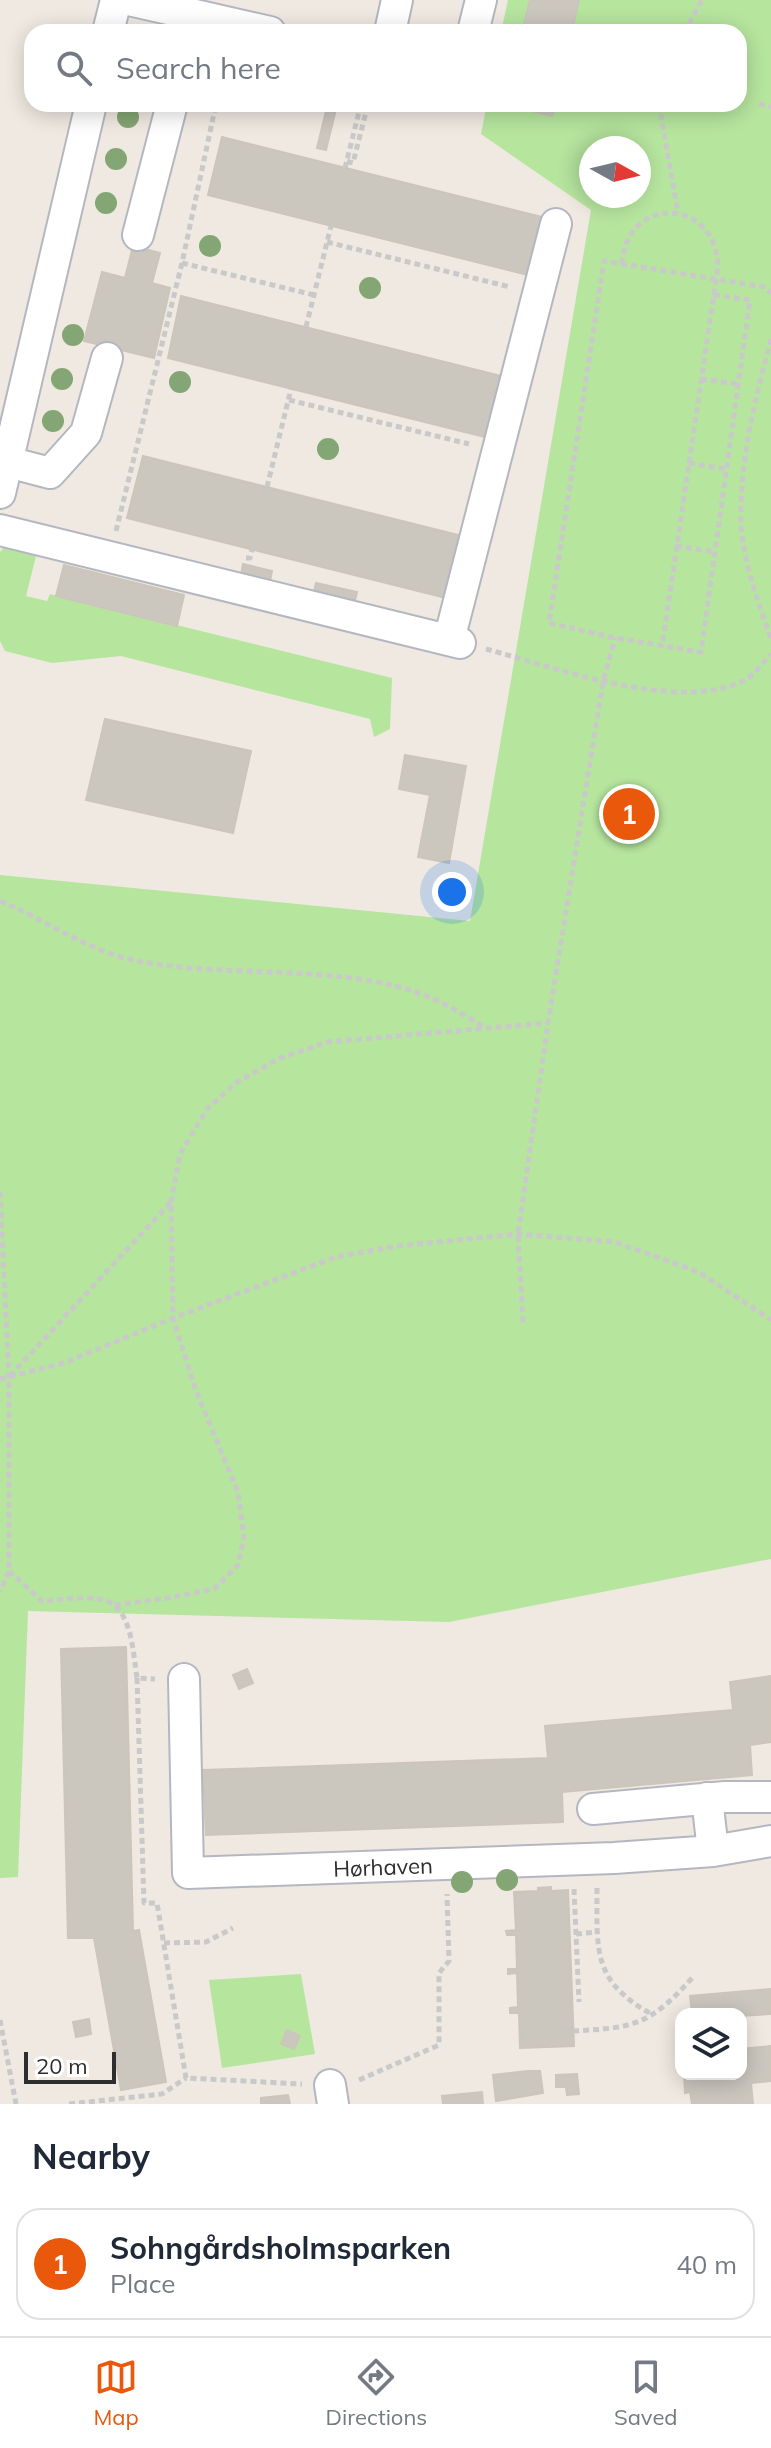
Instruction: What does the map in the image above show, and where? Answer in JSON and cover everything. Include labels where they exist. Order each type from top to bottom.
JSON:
[{"type":"street","points":[[110,24],[116,0]]},
{"type":"street","points":[[129,0],[193,23]]},
{"type":"street","points":[[392,24],[397,0]]},
{"type":"street","points":[[475,24],[481,0]]},
{"type":"street","points":[[0,493],[8,462],[9,414],[89,112]]},
{"type":"street","points":[[138,235],[170,112]]},
{"type":"street","points":[[0,530],[454,642],[497,451],[556,224]]},
{"type":"street","points":[[8,462],[50,473],[86,433],[107,358]]},
{"type":"street","name":"Hørhaven","points":[[184,1679],[188,1873],[597,1859],[713,1851],[771,1841]]},
{"type":"street","points":[[593,1809],[707,1798],[771,1797]]},
{"type":"street","points":[[707,1798],[713,1851]]},
{"type":"path","points":[[688,24],[702,0]]},
{"type":"path","points":[[759,104],[771,107]]},
{"type":"path","points":[[110,555],[182,263],[214,112]]},
{"type":"path","points":[[359,112],[346,164],[353,163],[366,112]]},
{"type":"path","points":[[660,112],[678,213]]},
{"type":"path","points":[[622,264],[623,252],[633,229],[653,215],[678,213],[692,217],[704,226],[717,251],[714,295],[662,647]]},
{"type":"path","points":[[306,327],[331,226]]},
{"type":"path","points":[[327,242],[538,294]]},
{"type":"path","points":[[714,295],[750,300],[701,652],[549,623],[604,261],[764,287],[771,293]]},
{"type":"path","points":[[182,263],[314,295]]},
{"type":"path","points":[[770,344],[740,504],[753,588],[771,639]]},
{"type":"path","points":[[701,379],[738,384]]},
{"type":"path","points":[[267,487],[291,389]]},
{"type":"path","points":[[289,400],[497,451]]},
{"type":"path","points":[[689,463],[726,469]]},
{"type":"path","points":[[676,546],[715,552]]},
{"type":"path","points":[[523,1322],[518,1234],[548,1023],[603,682],[615,638]]},
{"type":"path","points":[[454,642],[603,682],[705,692],[747,680],[771,654]]},
{"type":"path","points":[[0,901],[100,949],[132,960],[340,977],[386,985],[416,992],[486,1028]]},
{"type":"path","points":[[115,1605],[214,1589],[238,1565],[244,1537],[238,1492],[196,1391],[173,1318],[171,1202],[180,1154],[207,1109],[237,1082],[278,1059],[327,1042],[548,1023]]},
{"type":"path","points":[[0,1192],[9,1376],[9,1571],[0,1592]]},
{"type":"path","points":[[9,1376],[171,1202]]},
{"type":"path","points":[[0,1379],[64,1363],[336,1257],[397,1246],[518,1234],[615,1242],[699,1272],[771,1320]]},
{"type":"path","points":[[9,1571],[42,1601],[101,1598],[115,1605],[124,1618],[137,1678],[144,1903],[157,1903],[186,2078]]},
{"type":"path","points":[[137,1678],[184,1679]]},
{"type":"path","points":[[597,1859],[597,1932],[603,1967],[613,1987],[633,2004],[653,2015]]},
{"type":"path","points":[[574,1884],[579,2002]]},
{"type":"path","points":[[69,2104],[162,2094],[186,2078],[332,2095],[439,2045],[439,1973],[449,1961],[447,1893]]},
{"type":"path","points":[[164,1943],[206,1942],[233,1928]]},
{"type":"path","points":[[576,1934],[597,1932]]},
{"type":"path","points":[[573,2031],[632,2026],[670,2002],[692,1978]]},
{"type":"path","points":[[0,2020],[16,2104]]},
{"type":"green space","points":[[508,0],[771,0],[771,1559],[449,1622],[28,1611],[18,1877],[0,1878],[0,875],[470,921],[591,210],[588,208],[651,208],[651,136],[579,136],[579,202],[481,134],[485,112],[747,112],[747,24],[503,24]]},
{"type":"green space","points":[[6,545],[37,552],[26,596],[47,601],[50,594],[392,678],[390,729],[374,737],[370,719],[121,656],[52,663],[5,651],[0,641],[0,552]]},
{"type":"green space","points":[[301,1974],[315,2054],[222,2068],[209,1980]]},
{"type":"building","points":[[530,0],[579,0],[574,24],[524,24]]},
{"type":"building","points":[[326,112],[335,112],[326,150],[317,148]]},
{"type":"building","points":[[222,137],[546,218],[532,276],[208,195]]},
{"type":"building","points":[[133,246],[160,253],[152,283],[170,288],[154,358],[84,341],[102,272],[125,278]]},
{"type":"building","points":[[181,296],[505,377],[489,438],[168,358]]},
{"type":"building","points":[[143,456],[466,537],[450,599],[127,518]]},
{"type":"building","points":[[243,564],[272,571],[270,581],[241,575]]},
{"type":"building","points":[[64,565],[184,595],[177,626],[56,596]]},
{"type":"building","points":[[316,583],[357,592],[355,601],[314,591]]},
{"type":"building","points":[[105,719],[251,751],[233,833],[86,800]]},
{"type":"building","points":[[405,755],[466,766],[449,863],[418,857],[430,795],[399,789]]},
{"type":"building","points":[[126,1647],[133,1931],[139,1930],[166,2082],[121,2090],[94,1938],[68,1938],[61,1649]]},
{"type":"building","points":[[247,1669],[253,1683],[239,1689],[233,1675]]},
{"type":"building","points":[[771,1676],[771,1742],[750,1745],[752,1775],[562,1792],[563,1822],[206,1835],[203,1770],[548,1758],[545,1726],[733,1710],[730,1682]]},
{"type":"building","points":[[551,1887],[551,1891],[568,1890],[574,2046],[520,2048],[519,2013],[510,2013],[510,2008],[518,2007],[517,1973],[508,1974],[508,1969],[517,1969],[516,1935],[507,1935],[506,1931],[516,1930],[514,1892]]},
{"type":"building","points":[[771,1989],[771,2014],[747,2016],[747,2008],[691,2008],[690,1996]]},
{"type":"building","points":[[89,2019],[91,2034],[76,2037],[73,2022]]},
{"type":"building","points":[[287,2030],[300,2036],[294,2049],[281,2044]]},
{"type":"building","points":[[771,2046],[771,2081],[751,2083],[753,2104],[692,2104],[690,2092],[685,2093],[684,2080],[747,2080],[747,2048]]},
{"type":"building","points":[[540,2071],[543,2093],[496,2101],[493,2075]]},
{"type":"building","points":[[577,2074],[579,2094],[567,2095],[566,2087],[556,2087],[556,2075]]},
{"type":"building","points":[[482,2092],[483,2104],[443,2104],[442,2096]]},
{"type":"building","points":[[288,2095],[290,2104],[261,2104],[261,2098]]},
{"type":"place","name":"Sohngårdsholmsparken","points":[[629,814]]}]
